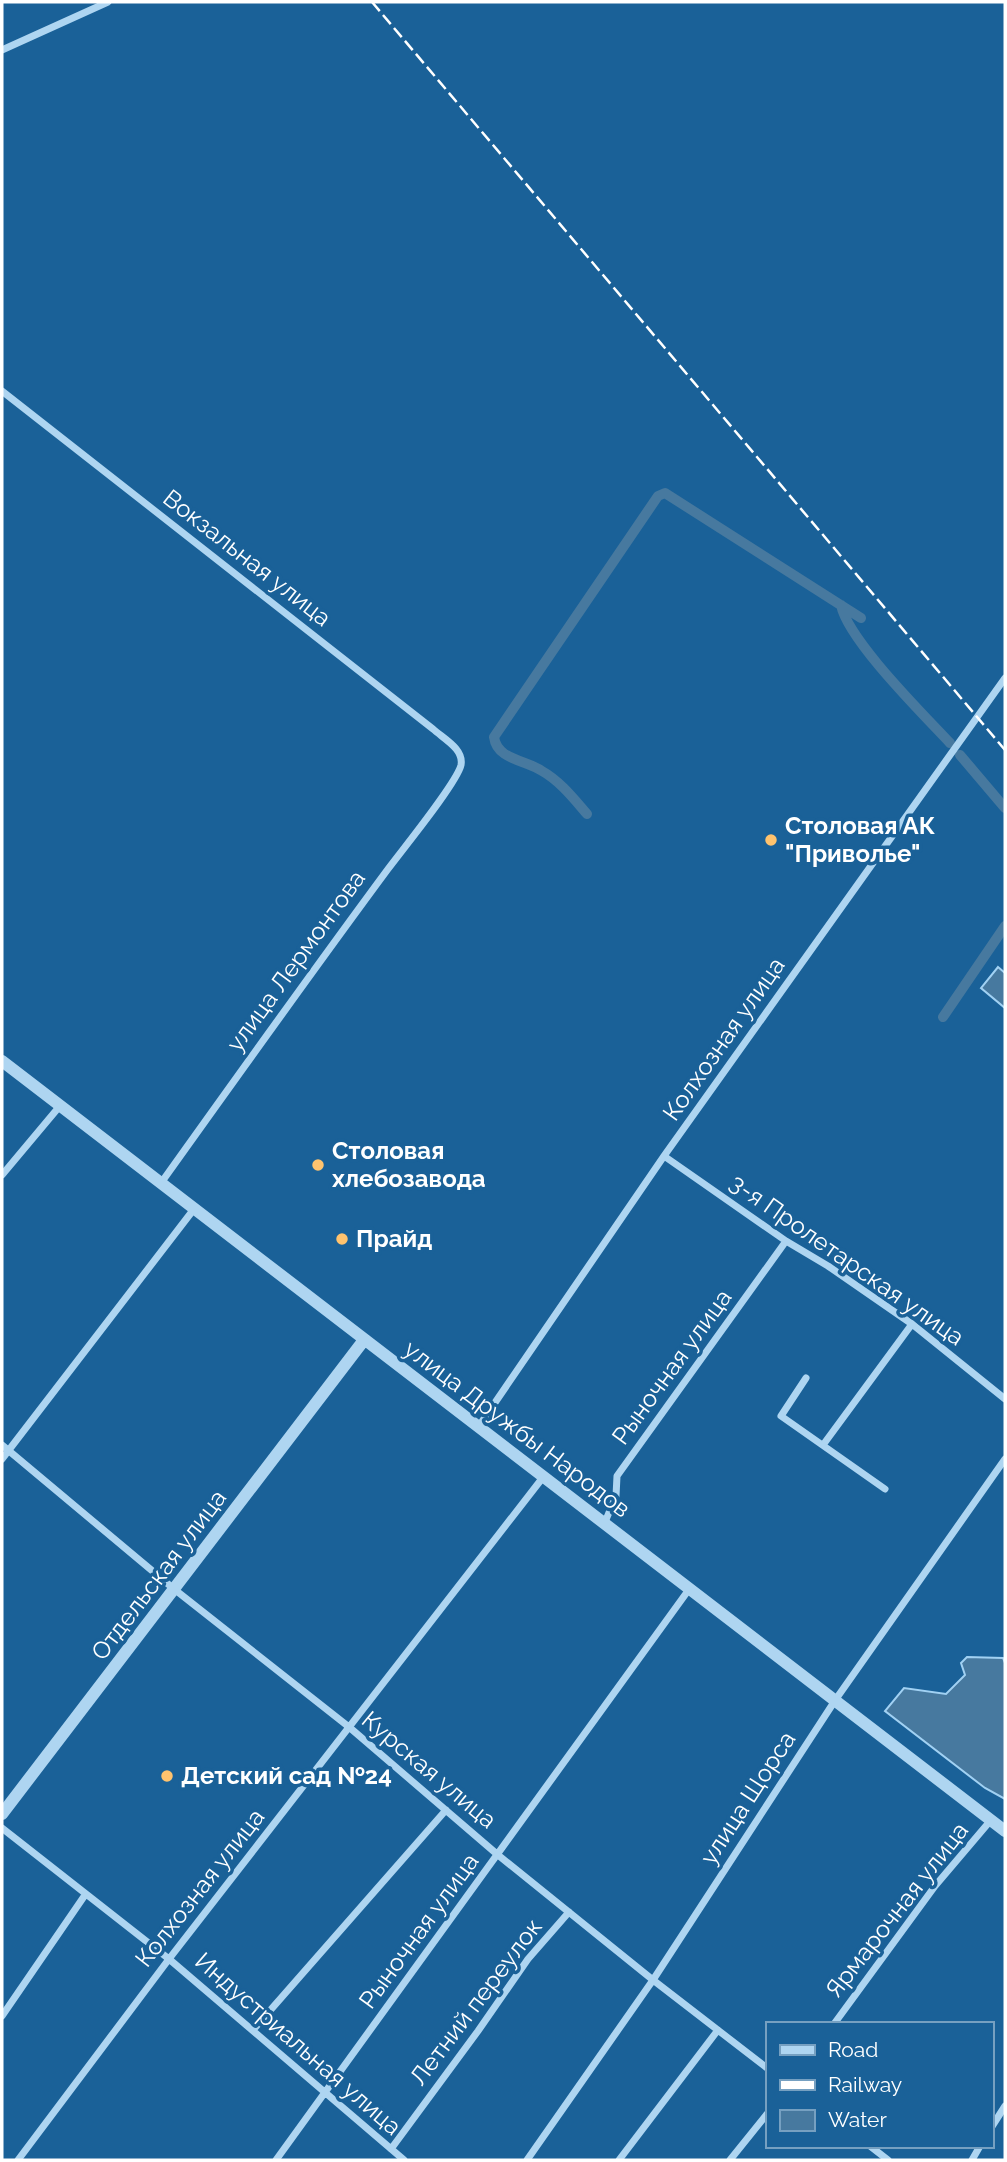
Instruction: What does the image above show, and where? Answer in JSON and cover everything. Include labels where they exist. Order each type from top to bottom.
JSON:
[{"type":"street","points":[[2,50],[108,2]]},
{"type":"street","name":"Вокзальная улица","points":[[2,391],[433,729],[458,750],[462,762]]},
{"type":"street","name":"Колхозная улица","points":[[479,1426],[664,1156],[1005,677]]},
{"type":"street","name":"улица Лермонтова","points":[[161,1183],[279,1015],[459,772],[462,762]]},
{"type":"street","name":"улица Дружбы Народов","points":[[2,1061],[1005,1831]]},
{"type":"street","points":[[2,1175],[60,1107]]},
{"type":"street","name":"3-я Пролетарская улица","points":[[664,1156],[912,1324],[1005,1399]]},
{"type":"street","points":[[2,1459],[5,1448],[194,1209]]},
{"type":"street","name":"Рыночная улица","points":[[605,1522],[615,1496],[617,1476],[786,1241]]},
{"type":"street","points":[[339,1320],[351,1341],[349,1361]]},
{"type":"street","points":[[823,1445],[912,1324]]},
{"type":"street","name":"Отдельская улица","points":[[2,1814],[364,1340]]},
{"type":"street","points":[[349,1361],[366,1351],[382,1353]]},
{"type":"street","points":[[806,1378],[781,1416],[885,1489]]},
{"type":"street","name":"Курская улица","points":[[5,1448],[174,1589],[349,1727],[569,1912],[766,2067]]},
{"type":"street","name":"улица Щорса","points":[[527,2160],[653,1980],[835,1699],[1005,1459]]},
{"type":"street","name":"Колхозная улица","points":[[18,2160],[169,1959],[544,1476]]},
{"type":"street","name":"Рыночная улица","points":[[276,2160],[690,1588]]},
{"type":"street","points":[[253,2030],[446,1810]]},
{"type":"street","name":"Ярмарочная улица","points":[[835,2022],[934,1886],[991,1820]]},
{"type":"street","name":"Индустриальная улица","points":[[2,1828],[169,1959],[404,2160]]},
{"type":"street","points":[[2,2016],[85,1895]]},
{"type":"street","name":"Летний переулок","points":[[391,2149],[528,1959],[569,1912]]},
{"type":"street","points":[[619,2160],[718,2030]]},
{"type":"street","points":[[993,2125],[1005,2106]]},
{"type":"street","points":[[730,2160],[766,2115]]},
{"type":"street","points":[[873,2148],[888,2160]]},
{"type":"water","points":[[998,967],[1005,973],[1005,1008],[981,988]]},
{"type":"water","points":[[967,1657],[1003,1658],[1005,1663],[1005,1799],[985,1788],[885,1711],[904,1688],[946,1694],[965,1675],[961,1663]]},
{"type":"waterway","points":[[587,814],[549,775],[506,755],[496,745],[494,737],[658,496],[665,493],[861,618]]},
{"type":"waterway","points":[[841,605],[847,620],[871,656],[950,743]]},
{"type":"waterway","points":[[960,755],[1005,808]]},
{"type":"waterway","points":[[943,1017],[1005,926]]},
{"type":"railway","points":[[372,2],[1005,750]]},
{"type":"place","name":"Столовая АК \"Приволье\"","points":[[771,840]]},
{"type":"place","name":"Столовая хлебозавода","points":[[318,1165]]},
{"type":"place","name":"Прайд","points":[[342,1239]]},
{"type":"place","name":"Детский сад №24","points":[[167,1776]]}]
